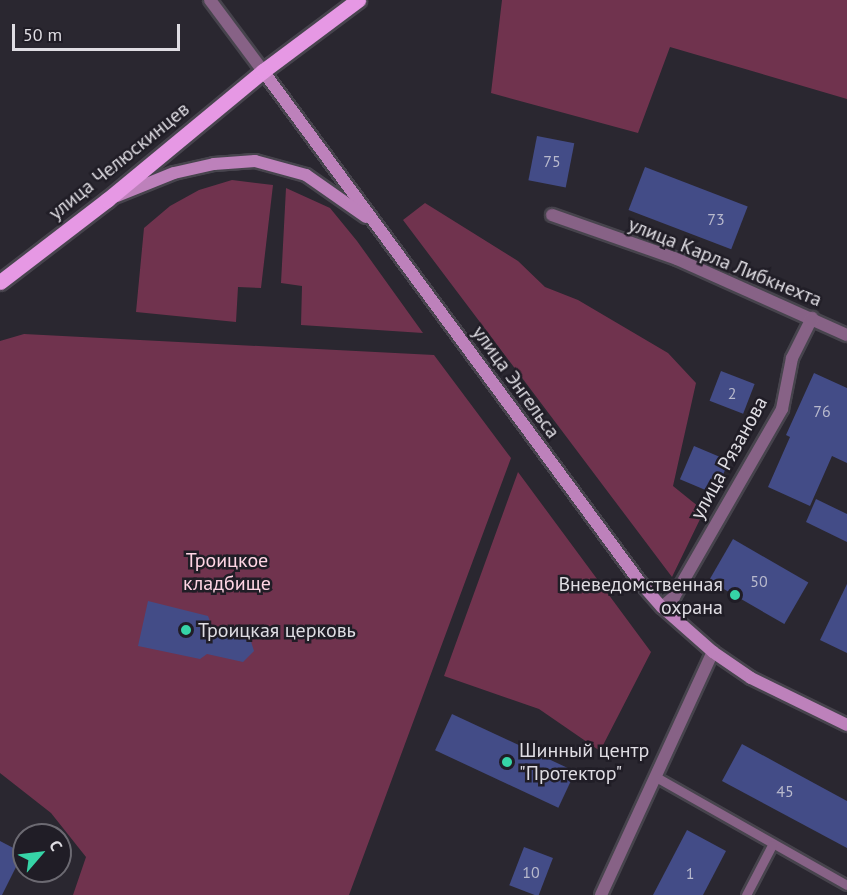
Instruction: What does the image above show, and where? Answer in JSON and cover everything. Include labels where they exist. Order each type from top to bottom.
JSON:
[{"type":"main road","name":"улица Челюскинцев","points":[[0,282],[107,200],[263,71],[358,0]]},
{"type":"main road","name":"улица Энгельса","points":[[263,71],[639,581],[662,607],[713,652],[751,678],[847,725]]},
{"type":"main road","points":[[107,200],[174,173],[214,164],[255,161],[306,175],[375,224]]},
{"type":"street","name":"улица Энгельса","points":[[210,0],[263,71]]},
{"type":"street","name":"улица Карла Либкнехта","points":[[552,215],[677,259],[847,335]]},
{"type":"street","name":"улица Рязанова","points":[[662,607],[674,597],[782,409],[792,358],[812,318]]},
{"type":"street","points":[[602,895],[713,652]]},
{"type":"lane","points":[[656,777],[772,845],[847,885]]},
{"type":"lane","points":[[746,895],[772,845]]},
{"type":"green space","points":[[502,0],[847,0],[847,99],[670,47],[638,133],[491,93]]},
{"type":"green space","points":[[232,180],[273,185],[261,288],[238,287],[236,322],[136,312],[144,228],[170,206],[199,190]]},
{"type":"green space","points":[[286,188],[330,208],[357,241],[423,333],[301,325],[302,286],[281,283]]},
{"type":"green space","points":[[425,203],[518,261],[545,287],[578,300],[668,353],[696,383],[673,486],[704,511],[672,577],[403,220]]},
{"type":"green space","name":"Троицкое кладбище","points":[[24,334],[434,355],[511,458],[349,895],[73,895],[86,857],[72,839],[72,823],[59,823],[51,813],[0,773],[0,341]]},
{"type":"green space","points":[[518,472],[651,652],[600,751],[539,709],[444,676]]},
{"type":"building","points":[[537,136],[574,143],[566,187],[528,180]]},
{"type":"building","points":[[645,167],[748,206],[731,249],[629,210]]},
{"type":"building","points":[[721,371],[755,384],[743,414],[710,401]]},
{"type":"building","points":[[814,373],[847,388],[847,463],[832,456],[810,506],[768,487],[790,437],[786,435]]},
{"type":"building","points":[[694,446],[729,461],[715,494],[680,479]]},
{"type":"building","points":[[816,499],[847,514],[847,542],[806,522]]},
{"type":"building","points":[[733,539],[808,582],[784,624],[709,581]]},
{"type":"building","points":[[847,584],[847,653],[820,640]]},
{"type":"building","name":"Троицкая церковь","points":[[148,601],[208,616],[212,626],[249,635],[254,651],[243,662],[207,654],[200,659],[138,646]]},
{"type":"building","name":"Шинный центр \"Протектор\"","points":[[452,714],[575,771],[558,808],[435,750]]},
{"type":"building","points":[[742,744],[847,801],[847,848],[722,781]]},
{"type":"building","points":[[687,830],[726,851],[703,895],[653,895]]},
{"type":"building","points":[[0,841],[12,847],[12,875],[0,895]]},
{"type":"building","points":[[524,847],[553,858],[539,895],[509,885]]},
{"type":"place","name":"Вневедомственная охрана","points":[[735,595]]},
{"type":"place","name":"Троицкая церковь","points":[[186,630]]},
{"type":"place","name":"Шинный центр \"Протектор\"","points":[[507,762]]}]
